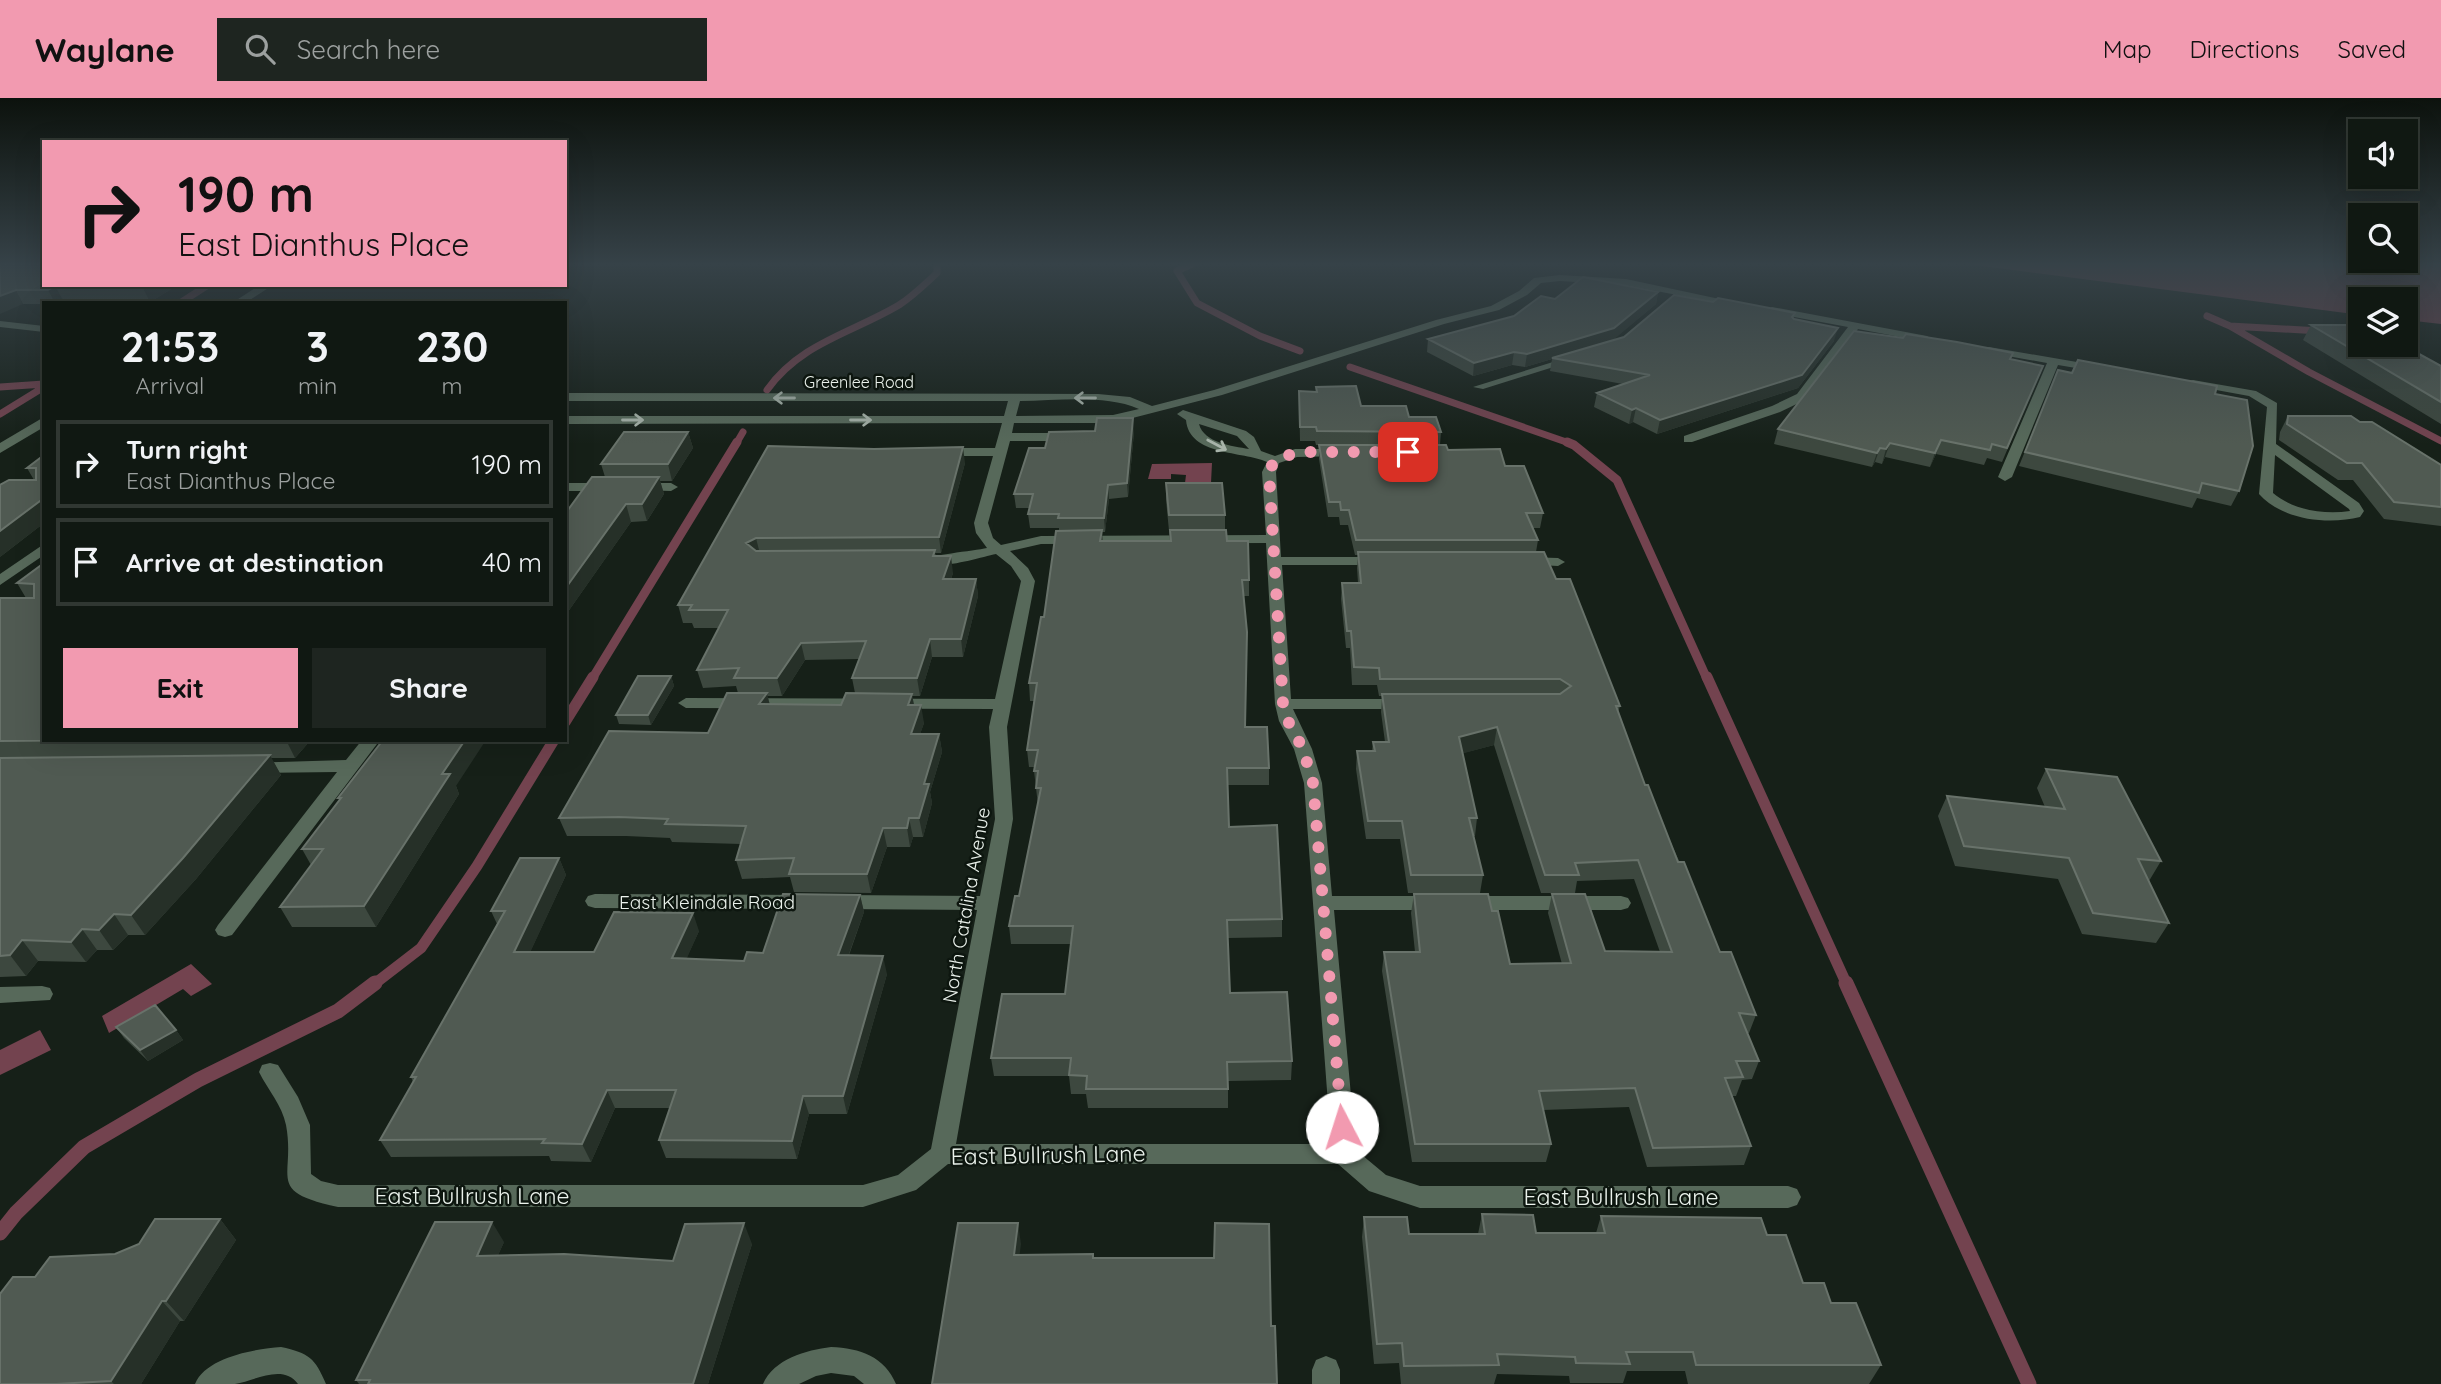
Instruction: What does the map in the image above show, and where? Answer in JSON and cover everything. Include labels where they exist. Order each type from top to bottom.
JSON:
[{"type":"street","points":[[0,324],[42,329]]},
{"type":"street","name":"Greenlee Road","points":[[567,420],[1005,436],[1113,419],[1170,406],[1434,324]]},
{"type":"street","points":[[1844,324],[1944,342]]},
{"type":"street","points":[[1688,439],[1776,409],[1801,397],[1855,326]]},
{"type":"street","points":[[1971,347],[2113,371]]},
{"type":"street","points":[[1479,387],[1580,357]]},
{"type":"street","points":[[2005,477],[2054,361]]},
{"type":"street","points":[[2176,380],[2240,390],[2262,397],[2273,406],[2272,447],[2266,494],[2272,500],[2296,511],[2348,516],[2357,511],[2354,506],[2272,447]]},
{"type":"street","name":"Greenlee Road","points":[[567,397],[1115,399],[1130,401],[1151,410]]},
{"type":"street","name":"North Catalina Avenue","points":[[942,1154],[1006,799],[998,745],[1001,704],[1028,581],[1023,567],[986,541],[981,532],[981,523],[1015,398]]},
{"type":"street","points":[[1170,406],[1192,419],[1221,425],[1250,439],[1255,453]]},
{"type":"street","points":[[1192,419],[1195,433],[1226,450],[1255,453],[1274,461],[1302,453],[1362,452]]},
{"type":"street","points":[[0,449],[42,422]]},
{"type":"street","points":[[923,452],[1005,436],[1085,438]]},
{"type":"street","points":[[1274,461],[1269,472],[1283,704],[1309,765],[1344,1154]]},
{"type":"street","points":[[567,489],[671,487]]},
{"type":"street","points":[[907,561],[956,559],[1029,542],[1066,539],[1273,539]]},
{"type":"street","points":[[0,581],[42,550]]},
{"type":"street","points":[[1274,561],[1395,561]]},
{"type":"street","points":[[1517,561],[1558,562]]},
{"type":"street","points":[[686,703],[1001,704]]},
{"type":"street","points":[[1283,704],[1420,704]]},
{"type":"street","points":[[225,930],[369,742]]},
{"type":"street","points":[[229,767],[351,766]]},
{"type":"street","name":"East Kleindale Road","points":[[595,901],[988,903]]},
{"type":"street","points":[[1323,903],[1621,903]]},
{"type":"street","points":[[0,995],[43,994]]},
{"type":"street","name":"East Bullrush Lane","points":[[270,1072],[292,1106],[299,1128],[296,1170],[301,1184],[317,1192],[338,1196],[863,1196],[895,1189],[923,1175],[942,1154],[1344,1154],[1362,1175],[1388,1190],[1420,1197],[1788,1197]]},
{"type":"street","points":[[777,1384],[806,1365],[837,1360],[865,1365],[882,1384]]},
{"type":"street","points":[[209,1384],[221,1375],[249,1364],[275,1361],[297,1365],[311,1378],[312,1384]]},
{"type":"shaded area","points":[[1212,463],[1211,483],[1185,483],[1186,475],[1171,474],[1171,479],[1148,479],[1152,464]]},
{"type":"shaded area","points":[[191,964],[212,984],[191,996],[183,989],[109,1033],[102,1016]]},
{"type":"shaded area","points":[[40,1030],[51,1050],[0,1075],[0,1050]]},
{"type":"building","points":[[1484,324],[1619,324],[1614,328],[1527,354],[1514,352],[1474,363],[1428,339]]},
{"type":"building","points":[[1639,324],[1819,324],[1838,328],[1802,375],[1660,420],[1597,393],[1650,375],[1552,358],[1624,337]]},
{"type":"building","points":[[2311,325],[2348,325],[2348,347]]},
{"type":"building","points":[[1854,331],[1903,338],[1906,334],[1957,342],[2013,353],[2010,359],[2043,366],[2007,448],[1992,444],[1990,450],[1941,440],[1935,453],[1890,443],[1886,449],[1880,448],[1877,453],[1778,429]]},
{"type":"building","points":[[2418,353],[2441,366],[2441,402],[2365,357],[2418,357]]},
{"type":"building","points":[[2078,360],[2217,386],[2215,394],[2247,400],[2253,446],[2239,491],[2202,483],[2199,493],[2025,452],[2058,370],[2072,373]]},
{"type":"building","points":[[1356,386],[1361,406],[1406,406],[1409,417],[1436,417],[1441,432],[1317,431],[1316,427],[1300,427],[1299,391],[1317,392],[1316,387]]},
{"type":"building","points":[[2288,416],[2351,416],[2360,422],[2372,422],[2441,465],[2441,507],[2394,502],[2362,463],[2347,463],[2287,424]]},
{"type":"building","points":[[1097,418],[1133,418],[1127,483],[1108,485],[1104,518],[1058,518],[1059,514],[1028,514],[1033,494],[1014,494],[1029,448],[1045,448],[1049,432],[1095,431]]},
{"type":"building","points":[[624,432],[688,432],[668,464],[601,464]]},
{"type":"building","points":[[1319,445],[1446,445],[1448,450],[1500,449],[1505,466],[1524,466],[1543,513],[1526,513],[1538,540],[1356,540],[1349,510],[1341,510],[1340,502],[1329,502]]},
{"type":"building","points":[[768,446],[874,449],[963,447],[939,537],[756,538],[746,543],[756,551],[935,550],[933,556],[951,556],[943,579],[976,579],[961,639],[930,639],[917,678],[852,678],[866,641],[801,643],[777,678],[734,678],[739,668],[697,670],[728,610],[689,610],[692,605],[678,605]]},
{"type":"building","points":[[42,457],[42,500],[0,531],[0,485],[9,480],[36,480],[36,468],[27,468]]},
{"type":"building","points":[[592,477],[659,477],[642,504],[626,504],[567,586],[567,511]]},
{"type":"building","points":[[1166,483],[1222,483],[1225,515],[1169,515]]},
{"type":"building","points":[[1102,530],[1100,541],[1171,541],[1170,530],[1226,530],[1227,541],[1248,541],[1249,580],[1242,580],[1247,632],[1245,727],[1267,727],[1269,768],[1227,768],[1229,827],[1277,825],[1282,919],[1227,920],[1230,993],[1287,992],[1292,1061],[1227,1062],[1228,1089],[1086,1089],[1087,1076],[1069,1075],[1071,1058],[991,1058],[1002,994],[1065,994],[1073,926],[1009,926],[1015,896],[1019,896],[1041,788],[1036,788],[1038,771],[1034,771],[1038,750],[1027,750],[1037,683],[1029,683],[1041,617],[1044,617],[1056,531]]},
{"type":"building","points":[[1358,552],[1544,552],[1556,579],[1570,579],[1620,706],[1616,706],[1645,785],[1648,785],[1678,862],[1684,862],[1720,952],[1731,952],[1756,1015],[1739,1013],[1759,1061],[1736,1061],[1743,1077],[1725,1078],[1751,1146],[1653,1148],[1635,1088],[1539,1091],[1551,1144],[1415,1144],[1384,952],[1420,952],[1414,894],[1488,894],[1492,911],[1498,911],[1510,964],[1571,963],[1552,894],[1585,894],[1605,951],[1672,952],[1638,860],[1575,863],[1579,875],[1545,875],[1497,727],[1459,737],[1477,818],[1469,818],[1483,875],[1411,875],[1402,821],[1368,821],[1357,751],[1375,751],[1373,742],[1389,742],[1382,694],[1560,694],[1571,686],[1560,679],[1380,679],[1379,668],[1354,667],[1351,631],[1347,631],[1342,583],[1361,583]]},
{"type":"building","points":[[42,564],[42,741],[0,741],[0,598],[34,598],[34,584],[17,583]]},
{"type":"building","points":[[638,676],[671,676],[648,715],[616,715]]},
{"type":"building","points":[[727,693],[767,693],[759,704],[841,705],[846,693],[912,694],[908,705],[921,705],[911,734],[939,734],[924,784],[929,784],[919,818],[909,818],[907,828],[883,828],[867,874],[789,874],[794,858],[736,860],[746,826],[665,824],[668,819],[559,818],[609,731],[708,733]]},
{"type":"building","points":[[381,742],[464,742],[442,774],[450,774],[364,906],[280,907],[323,849],[302,849],[341,798],[338,798]]},
{"type":"building","points":[[270,755],[131,915],[114,914],[99,930],[82,929],[71,942],[22,940],[10,955],[0,956],[0,758]]},
{"type":"building","points":[[2046,769],[2117,777],[2161,861],[2138,859],[2169,923],[2093,913],[2069,858],[1964,846],[1947,796],[2065,809]]},
{"type":"building","points":[[520,858],[559,858],[514,952],[594,952],[614,912],[693,913],[672,958],[744,961],[747,952],[763,953],[783,894],[860,895],[838,955],[883,956],[843,1096],[803,1096],[792,1141],[659,1140],[676,1090],[607,1090],[582,1144],[542,1143],[545,1139],[380,1140],[416,1077],[411,1077],[505,911],[491,911]]},
{"type":"building","points":[[155,1005],[176,1030],[140,1050],[116,1027]]},
{"type":"building","points":[[1482,1214],[1533,1215],[1536,1233],[1605,1233],[1601,1216],[1761,1218],[1767,1235],[1786,1235],[1803,1283],[1824,1283],[1831,1303],[1856,1303],[1881,1365],[1696,1365],[1693,1352],[1626,1352],[1630,1364],[1576,1363],[1575,1357],[1497,1354],[1499,1365],[1404,1366],[1402,1343],[1377,1344],[1364,1217],[1407,1217],[1409,1234],[1485,1234]]},
{"type":"building","points":[[155,1219],[220,1219],[166,1301],[162,1301],[111,1381],[0,1384],[0,1294],[13,1277],[35,1277],[50,1257],[115,1254],[139,1244]]},
{"type":"building","points":[[435,1222],[492,1222],[477,1256],[564,1254],[673,1261],[685,1224],[744,1223],[693,1384],[368,1384],[370,1380],[356,1380]]},
{"type":"building","points":[[958,1223],[1018,1223],[1014,1255],[1093,1254],[1093,1258],[1214,1258],[1215,1223],[1269,1224],[1271,1326],[1275,1326],[1277,1384],[932,1384]]},
{"type":"waterway","points":[[767,390],[795,361],[828,340],[862,324]]},
{"type":"waterway","points":[[1237,324],[1300,351]]},
{"type":"waterway","points":[[2225,324],[2230,326]]},
{"type":"waterway","points":[[2230,326],[2320,331]]},
{"type":"waterway","points":[[2230,326],[2309,372],[2441,441]]},
{"type":"waterway","points":[[1350,367],[1570,443]]},
{"type":"waterway","points":[[0,387],[42,384]]},
{"type":"waterway","points":[[0,414],[42,388]]},
{"type":"waterway","points":[[736,444],[743,432]]},
{"type":"waterway","points":[[592,679],[737,442]]},
{"type":"waterway","points":[[1570,443],[1617,480],[1707,679]]},
{"type":"waterway","points":[[567,719],[593,677]]},
{"type":"waterway","points":[[1707,677],[1847,985]]},
{"type":"waterway","points":[[373,985],[421,948],[477,866],[553,742]]},
{"type":"waterway","points":[[0,1233],[16,1213],[84,1147],[198,1080],[338,1011],[375,983]]},
{"type":"waterway","points":[[1846,983],[2029,1384]]},
{"type":"route","points":[[1342,1127],[1313,783],[1303,749],[1288,721],[1283,704],[1269,472],[1274,461],[1295,453],[1408,452]]}]
